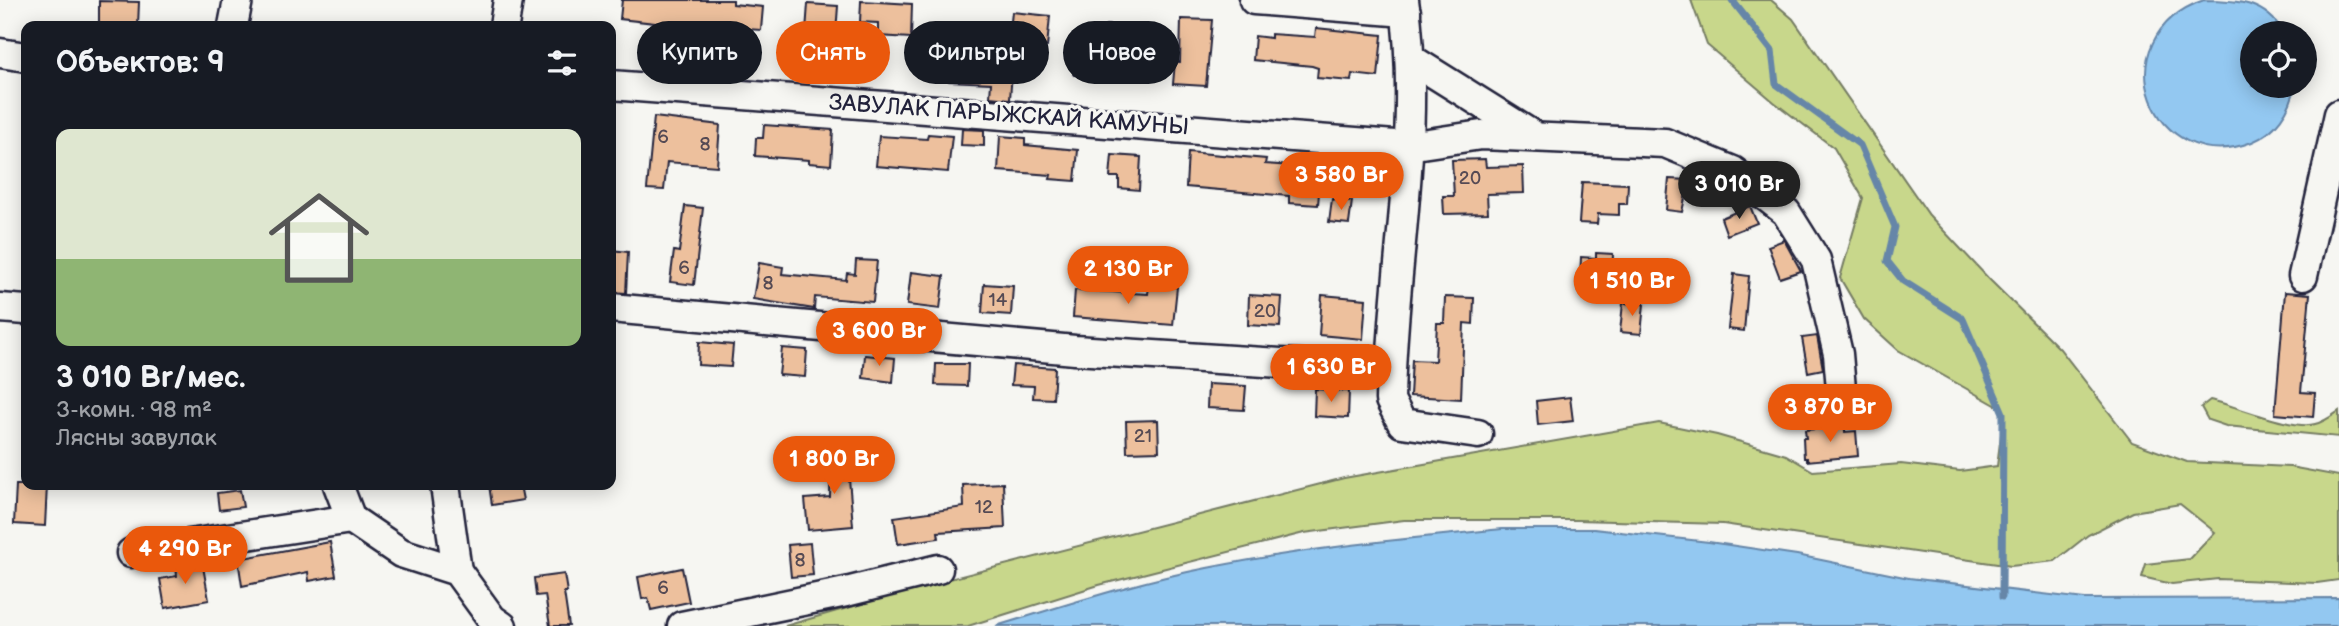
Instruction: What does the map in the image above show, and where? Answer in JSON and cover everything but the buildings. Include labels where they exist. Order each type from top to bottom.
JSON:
[{"type":"street","points":[[234,21],[238,0]]},
{"type":"street","points":[[505,21],[508,0]]},
{"type":"street","points":[[1254,0],[1405,6],[1411,59],[1408,146],[1390,370],[1390,400],[1402,423],[1478,434]]},
{"type":"street","points":[[0,53],[21,56]]},
{"type":"street","points":[[1411,59],[1534,136]]},
{"type":"street","name":"ЗАВУЛАК ПАРЫЖСКАЙ КАМУНЫ","points":[[616,85],[1408,146],[1481,135],[1665,143],[1732,171],[1786,212],[1816,260],[1838,354],[1841,389]]},
{"type":"street","points":[[2302,276],[2339,114]]},
{"type":"street","points":[[616,307],[1075,350],[1390,370]]},
{"type":"street","points":[[0,308],[21,310]]},
{"type":"street","points":[[340,490],[351,519],[401,553],[457,571]]},
{"type":"street","points":[[446,490],[457,571],[492,619],[502,626]]},
{"type":"street","points":[[131,553],[351,519]]},
{"type":"street","points":[[682,626],[846,592],[938,569]]},
{"type":"green space","points":[[1691,0],[1771,0],[1793,19],[1929,215],[2060,349],[2132,442],[2187,462],[2290,467],[2339,476],[2339,580],[2317,583],[2218,579],[2172,584],[2142,577],[2146,564],[2190,559],[2215,532],[2180,504],[2133,512],[2088,535],[2055,561],[2011,566],[1723,524],[1577,520],[1404,520],[1304,533],[1099,585],[968,626],[785,626],[934,583],[1344,478],[1659,423],[1717,435],[1786,455],[1813,471],[1901,464],[1960,471],[1997,466],[2004,410],[1898,350],[1864,319],[1840,278],[1863,198],[1834,148],[1707,45]]},
{"type":"green space","points":[[2210,400],[2293,424],[2315,424],[2339,411],[2339,437],[2226,426],[2208,420],[2201,407]]},
{"type":"water","points":[[2204,0],[2249,4],[2259,8],[2275,21],[2240,21],[2240,98],[2292,98],[2275,127],[2252,142],[2217,148],[2187,141],[2165,124],[2151,99],[2146,71],[2153,43],[2172,18]]},
{"type":"water","points":[[1502,529],[1594,529],[1709,542],[1797,555],[1909,578],[2085,599],[2339,598],[2339,626],[996,626],[1154,580],[1243,561],[1354,545]]},
{"type":"waterway","points":[[1732,0],[1772,51],[1776,84],[1860,145],[1895,227],[1887,261],[1903,281],[1963,319],[2003,413],[2002,597]]}]
